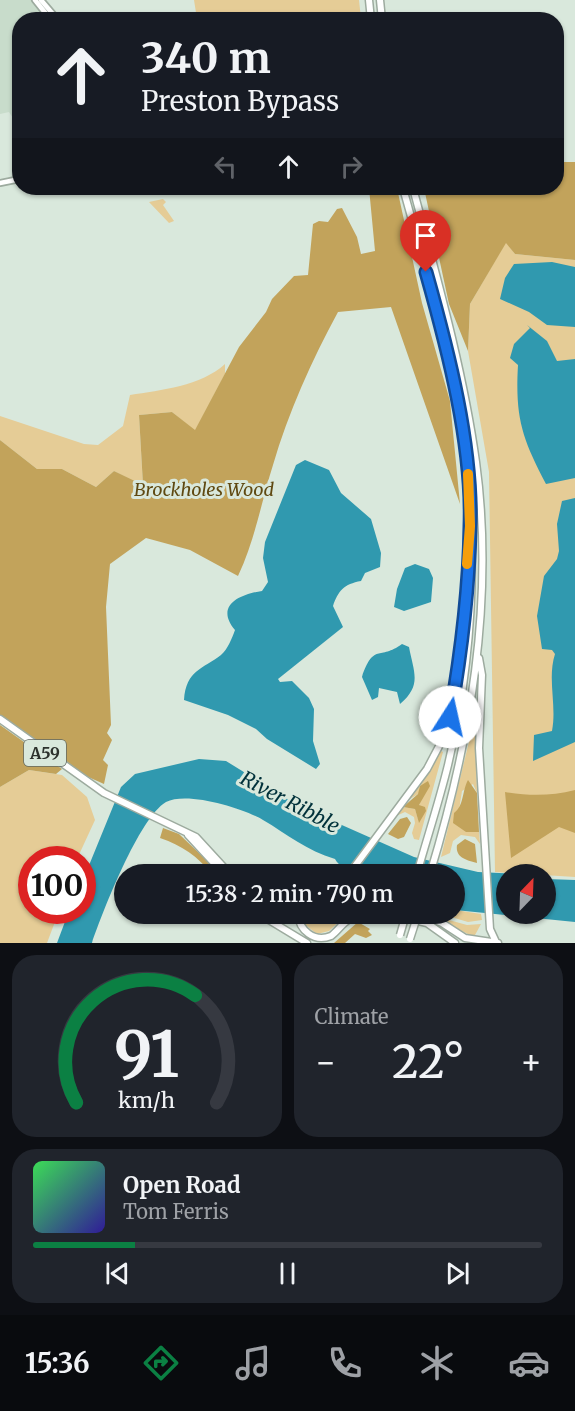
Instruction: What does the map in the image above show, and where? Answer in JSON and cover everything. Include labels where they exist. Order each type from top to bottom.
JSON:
[{"type":"highway","points":[[405,195],[449,361],[467,466],[472,558],[468,646],[448,762],[420,864]]},
{"type":"highway","points":[[415,195],[458,363],[476,462],[482,571],[478,651],[460,761],[433,864]]},
{"type":"highway","points":[[357,864],[433,761],[450,717],[460,661],[470,526]]},
{"type":"highway","points":[[478,651],[482,675],[479,748],[489,925],[497,943]]},
{"type":"highway","name":"A59","points":[[0,719],[105,793],[203,843],[221,864]]},
{"type":"highway","name":"A59","points":[[187,833],[215,864]]},
{"type":"highway","points":[[280,924],[311,940],[329,937],[344,924]]},
{"type":"highway","points":[[300,924],[311,940]]},
{"type":"highway","points":[[397,943],[403,924]]},
{"type":"highway","points":[[410,941],[416,924]]},
{"type":"highway","points":[[428,924],[455,943]]},
{"type":"highway","points":[[444,924],[465,938],[497,943]]},
{"type":"street","points":[[37,0],[50,12]]},
{"type":"shaded area","points":[[0,0],[31,0],[41,12],[12,12],[12,116],[9,112],[0,114]]},
{"type":"shaded area","points":[[194,0],[359,0],[360,12],[196,12]]},
{"type":"shaded area","points":[[163,199],[166,202],[163,205],[174,221],[169,223],[149,202]]},
{"type":"shaded area","points":[[506,242],[515,254],[575,260],[575,877],[556,876],[556,864],[496,864],[495,872],[489,472],[468,351],[470,304]]},
{"type":"shaded area","points":[[225,364],[225,374],[195,431],[172,412],[139,415],[143,486],[114,471],[96,487],[62,469],[37,469],[0,440],[0,416],[84,444],[98,445],[123,426],[130,395],[193,382]]},
{"type":"shaded area","points":[[475,717],[477,793],[473,784],[462,791],[459,810],[466,832],[479,832],[480,844],[475,837],[461,835],[453,841],[450,853],[441,857]]},
{"type":"shaded area","points":[[441,751],[443,752],[419,840],[414,839],[412,833],[414,817],[405,812],[396,816],[403,807],[415,809],[419,822],[421,819],[419,805],[428,782],[418,794],[410,799]]},
{"type":"shaded area","points":[[29,770],[62,775],[87,797],[95,820],[83,846],[18,846],[18,924],[54,924],[47,943],[0,943],[0,787]]},
{"type":"shaded area","points":[[465,912],[481,914],[482,920],[465,921]]},
{"type":"shaded area","points":[[304,924],[336,924],[329,931],[317,934]]},
{"type":"shaded area","points":[[447,924],[481,924],[475,935],[470,935]]},
{"type":"green space","points":[[564,162],[575,162],[575,260],[515,254],[506,243],[470,304],[468,351],[449,304],[426,195],[564,195]]},
{"type":"green space","name":"Brockholes Wood","points":[[370,195],[399,195],[422,303],[450,401],[460,504],[391,307],[338,312],[293,406],[238,576],[190,550],[146,538],[110,564],[106,607],[111,725],[107,733],[112,740],[103,760],[108,765],[104,784],[86,776],[0,717],[0,440],[37,469],[62,469],[96,487],[114,471],[143,485],[139,415],[172,412],[195,430],[239,347],[266,312],[272,299],[294,276],[308,275],[313,224],[319,221],[328,222],[337,209],[342,208],[357,237],[361,254],[375,251]]},
{"type":"green space","points":[[0,725],[62,769],[56,774],[29,770],[0,787]]},
{"type":"green space","points":[[468,780],[477,793],[479,832],[466,832],[453,823],[454,813],[460,806]]},
{"type":"green space","points":[[428,781],[430,786],[419,805],[425,807],[426,811],[419,823],[415,809],[403,807],[418,794],[420,786]]},
{"type":"green space","points":[[575,790],[575,833],[559,827],[511,858],[505,792],[540,795]]},
{"type":"green space","points":[[407,817],[411,823],[404,837],[398,839],[388,834],[400,819]]},
{"type":"green space","points":[[163,828],[179,834],[210,864],[203,864],[176,844],[160,838]]},
{"type":"green space","points":[[465,839],[475,844],[477,863],[462,858],[458,853],[457,845]]},
{"type":"green space","points":[[356,924],[361,924],[370,929],[368,931],[372,935],[366,938],[355,934],[345,943],[334,943]]},
{"type":"water","points":[[552,262],[575,267],[575,327],[547,325],[529,312],[500,299],[505,278],[514,264]]},
{"type":"water","points":[[527,325],[547,341],[557,361],[575,359],[575,478],[546,484],[526,440],[519,414],[518,365],[510,358],[514,344],[530,328]]},
{"type":"water","points":[[305,460],[329,470],[341,493],[371,519],[381,553],[380,567],[365,573],[361,581],[346,586],[337,596],[333,606],[343,627],[278,679],[280,682],[292,681],[309,698],[314,709],[313,741],[320,764],[316,769],[267,739],[256,729],[228,715],[184,700],[185,690],[192,676],[221,655],[230,643],[235,630],[227,614],[229,607],[239,598],[262,591],[268,582],[263,558],[265,542],[296,465]]},
{"type":"water","points":[[575,498],[575,742],[533,761],[534,735],[552,731],[552,673],[555,654],[552,650],[542,649],[537,616],[544,576],[557,559],[559,551],[557,524],[562,501]]},
{"type":"water","points":[[415,564],[429,569],[433,578],[431,602],[404,611],[394,607],[397,589],[405,568]]},
{"type":"water","points":[[402,644],[409,647],[413,664],[415,678],[411,691],[400,704],[397,692],[379,688],[378,697],[372,700],[362,677],[366,666],[374,656]]},
{"type":"water","name":"River Ribble","points":[[199,759],[226,761],[302,808],[290,808],[294,813],[326,818],[414,857],[444,864],[340,864],[335,859],[306,847],[254,815],[215,802],[187,798],[175,799],[166,802],[156,811],[124,864],[114,864],[114,887],[92,943],[57,943],[64,924],[96,924],[96,848],[121,787],[135,774]]},
{"type":"water","points":[[465,869],[496,873],[496,914],[465,911]]},
{"type":"water","points":[[556,879],[575,880],[575,922],[556,920]]},
{"type":"slow traffic","points":[[467,564],[470,526],[468,474]]},
{"type":"route","points":[[426,272],[449,361],[467,466],[470,526],[460,661],[450,717]]}]
